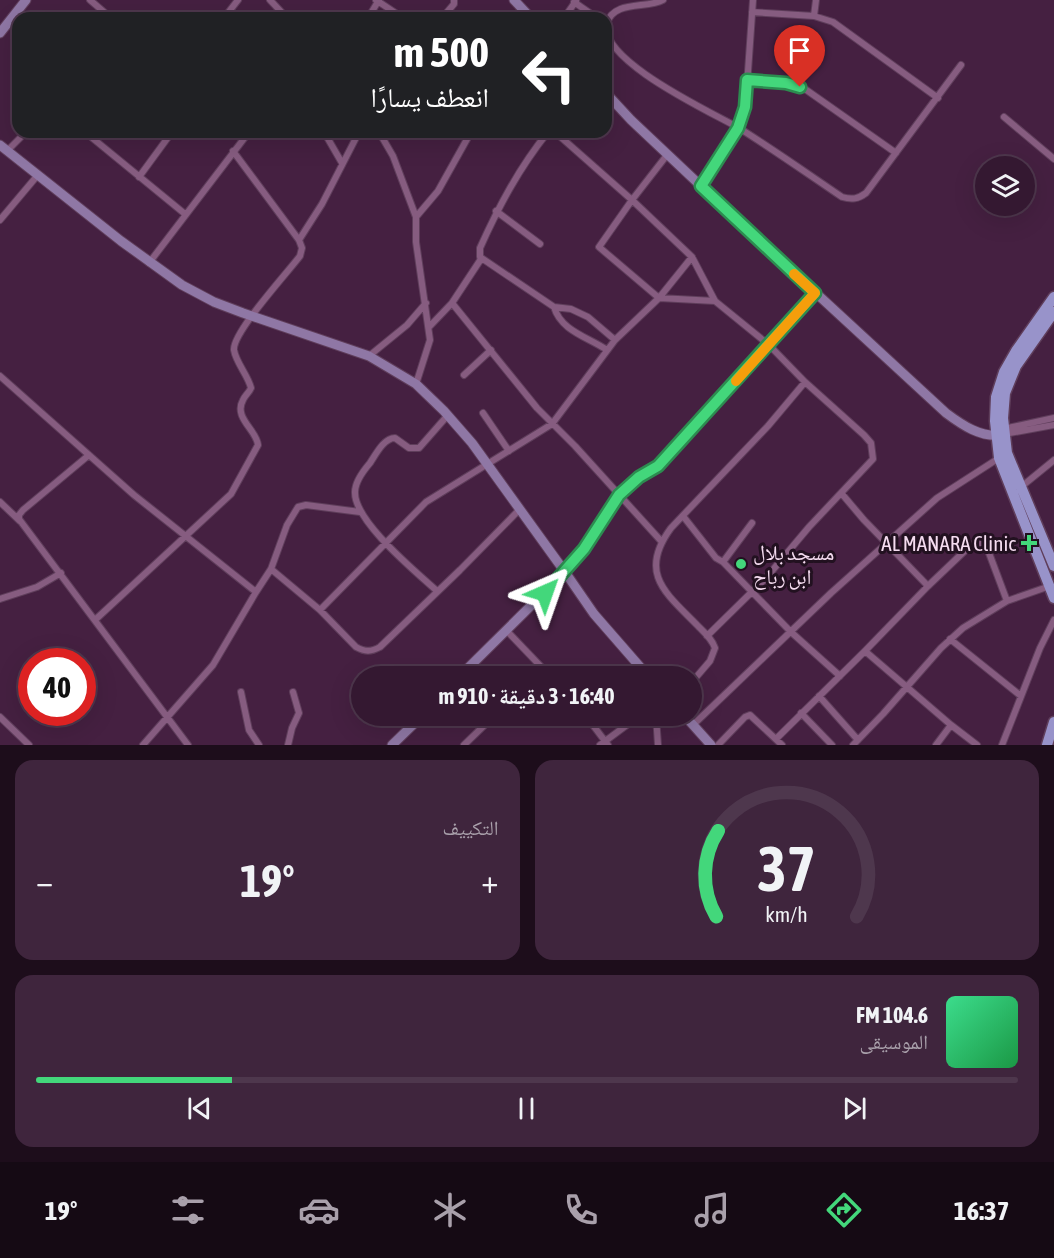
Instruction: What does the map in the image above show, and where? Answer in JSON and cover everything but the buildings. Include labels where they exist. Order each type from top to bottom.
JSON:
[{"type":"main road","points":[[1054,297],[1016,351],[1004,372],[996,397],[999,432],[1054,566]]},
{"type":"main road","points":[[1054,312],[1016,366],[1004,396],[998,456],[1054,598]]},
{"type":"main road","points":[[1047,745],[1054,722]]},
{"type":"street","points":[[17,12],[26,0]]},
{"type":"street","points":[[90,0],[104,12]]},
{"type":"street","points":[[270,0],[281,12]]},
{"type":"street","points":[[378,0],[395,12]]},
{"type":"street","points":[[514,0],[525,12]]},
{"type":"street","points":[[612,15],[618,10],[636,4],[657,3],[663,0]]},
{"type":"street","points":[[701,186],[738,128],[745,107],[753,0]]},
{"type":"street","points":[[813,16],[816,0]]},
{"type":"street","points":[[575,1],[589,12]]},
{"type":"street","points":[[752,12],[813,16],[839,25],[938,98]]},
{"type":"street","points":[[0,33],[12,18]]},
{"type":"street","points":[[612,44],[655,82],[738,128],[848,199],[855,199],[866,193],[961,65]]},
{"type":"street","points":[[747,80],[786,83],[805,89],[896,153]]},
{"type":"street","points":[[612,99],[701,186],[946,413],[961,424],[982,433],[1054,425]]},
{"type":"street","points":[[1004,117],[1054,159]]},
{"type":"street","points":[[18,138],[4,148],[149,263],[198,294],[369,356],[416,384],[448,415],[487,464],[594,614],[639,666]]},
{"type":"street","points":[[92,138],[185,214]]},
{"type":"street","points":[[139,177],[168,138]]},
{"type":"street","points":[[149,263],[185,214],[211,184],[240,138]]},
{"type":"street","points":[[327,138],[342,163]]},
{"type":"street","points":[[299,240],[322,204],[356,138]]},
{"type":"street","points":[[382,138],[393,156],[416,217],[416,242],[430,340],[416,384]]},
{"type":"street","points":[[416,217],[438,191],[468,138]]},
{"type":"street","points":[[543,138],[522,166],[496,211],[479,254],[481,258],[554,307],[578,311],[588,317],[615,340]]},
{"type":"street","points":[[562,138],[692,257],[715,301],[769,345],[871,443],[873,459],[809,527],[753,593],[707,636]]},
{"type":"street","points":[[95,620],[231,495],[258,445],[257,439],[244,423],[241,412],[243,400],[251,388],[234,342],[251,315],[300,256],[302,248],[299,240],[233,151]]},
{"type":"street","points":[[667,154],[600,243],[600,248],[659,298],[715,301]]},
{"type":"street","points":[[0,220],[37,176]]},
{"type":"street","points":[[496,211],[540,244]]},
{"type":"street","points":[[320,610],[426,502],[552,424],[615,340],[659,298],[692,257]]},
{"type":"street","points":[[429,327],[452,303],[481,258]]},
{"type":"street","points":[[470,666],[507,631],[584,549],[619,495],[639,477],[658,466],[815,293]]},
{"type":"street","points":[[369,356],[407,325],[426,303]]},
{"type":"street","points":[[452,303],[552,424],[575,446],[662,542]]},
{"type":"street","points":[[554,307],[559,319],[567,327],[607,350]]},
{"type":"street","points":[[464,375],[491,350]]},
{"type":"street","points":[[0,376],[185,537],[256,592]]},
{"type":"street","points":[[702,669],[714,655],[714,646],[658,582],[657,564],[662,542],[671,528],[768,426],[805,382]]},
{"type":"street","points":[[483,412],[509,451]]},
{"type":"street","points":[[437,591],[386,543],[360,512],[354,492],[364,470],[387,440],[395,438],[409,448],[419,448],[448,415]]},
{"type":"street","points":[[999,432],[1054,418]]},
{"type":"street","points":[[702,716],[937,498],[998,456],[982,433]]},
{"type":"street","points":[[20,521],[19,515],[23,510],[89,455]]},
{"type":"street","points":[[1021,488],[1054,460]]},
{"type":"street","points":[[842,494],[928,586]]},
{"type":"street","points":[[0,502],[20,521],[61,573],[188,745]]},
{"type":"street","points":[[143,745],[219,657],[256,592],[272,569],[287,525],[298,507],[306,505],[360,512]]},
{"type":"street","points":[[272,569],[320,610],[356,647],[374,651],[460,570],[520,508]]},
{"type":"street","points":[[683,516],[716,558],[723,562],[791,632],[840,676]]},
{"type":"street","points":[[723,562],[752,523]]},
{"type":"street","points":[[776,739],[972,544],[986,545],[1007,601]]},
{"type":"street","points":[[0,598],[37,587],[61,573]]},
{"type":"street","points":[[819,696],[855,742],[950,639],[1007,601],[1050,586]]},
{"type":"street","points":[[1002,745],[1040,648],[1054,620]]},
{"type":"street","points":[[507,631],[540,666]]},
{"type":"street","points":[[950,639],[1022,696]]},
{"type":"street","points":[[865,651],[977,745]]},
{"type":"street","points":[[240,692],[249,730],[259,745]]},
{"type":"street","points":[[288,745],[291,728],[299,713],[293,692]]},
{"type":"street","points":[[801,713],[831,745]]},
{"type":"street","points":[[718,745],[745,717],[750,715],[782,745]]},
{"type":"street","points":[[0,717],[29,745]]},
{"type":"street","points":[[936,745],[951,725]]},
{"type":"street","points":[[392,745],[412,726]]},
{"type":"street","points":[[464,745],[484,726]]},
{"type":"street","points":[[592,726],[604,744],[626,726]]},
{"type":"street","points":[[657,726],[658,745]]},
{"type":"street","points":[[695,726],[711,745]]},
{"type":"slow traffic","points":[[736,381],[815,293],[794,274]]},
{"type":"place","name":"AL MANARA Clinic","points":[[1029,543]]},
{"type":"place","name":"مسجد بلال ابن رباح","points":[[741,564]]},
{"type":"route","points":[[545,593],[584,549],[603,523],[619,495],[639,477],[658,466],[815,293],[701,186],[738,128],[745,107],[747,80],[786,83],[800,87]]}]
